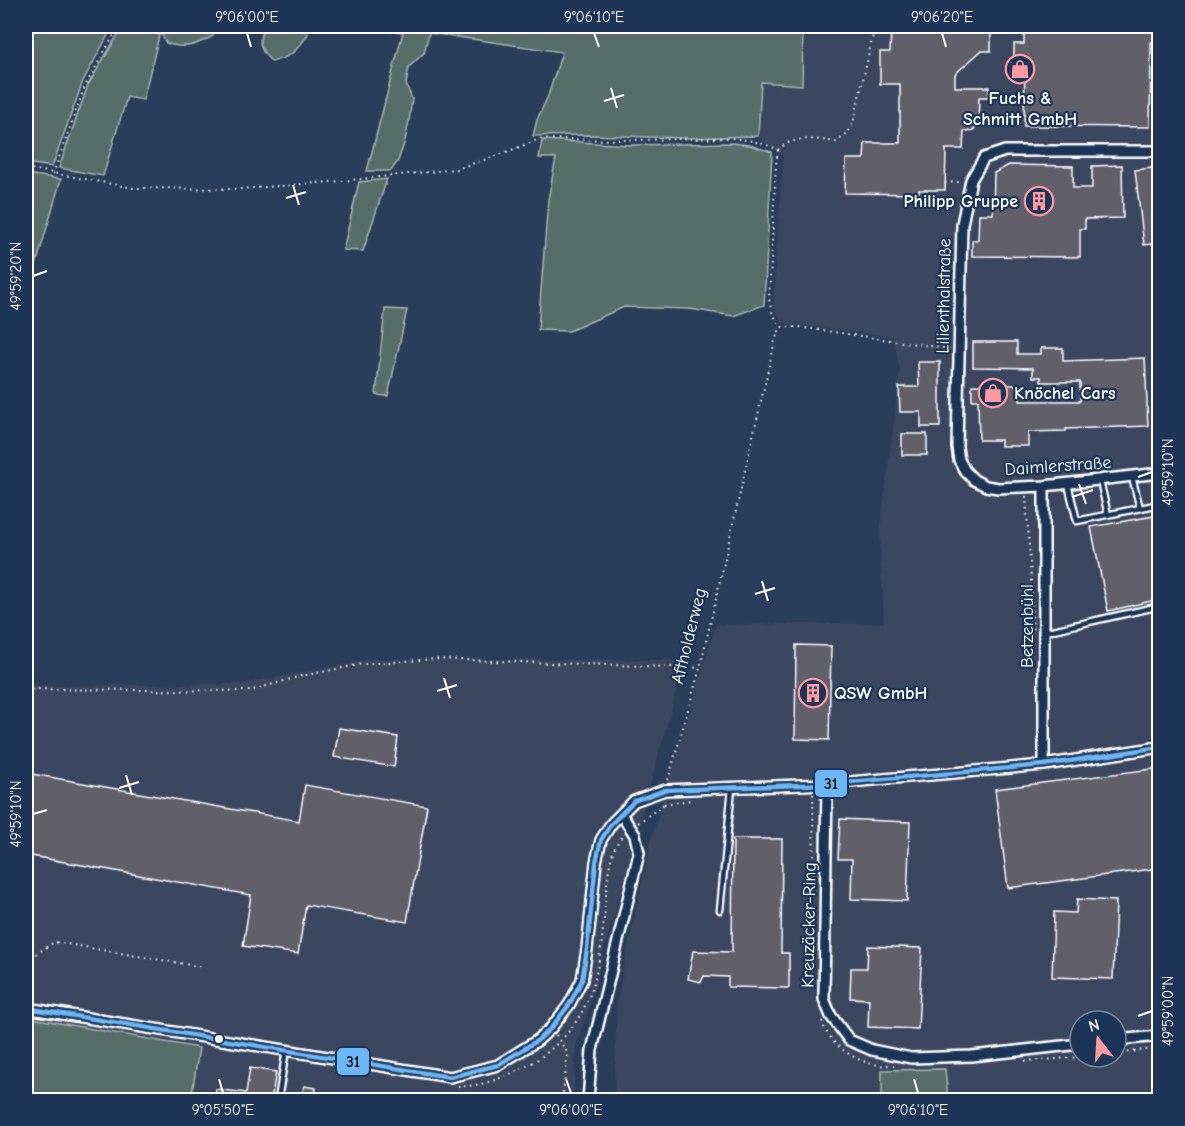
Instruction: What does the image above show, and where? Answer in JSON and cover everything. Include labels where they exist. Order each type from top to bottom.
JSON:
[{"type":"street","name":"Lilienthalstraße","points":[[958,435],[962,224],[971,180],[984,158],[1005,151],[1160,151]]},
{"type":"street","name":"Daimlerstraße","points":[[958,435],[959,460],[965,471],[974,480],[986,486],[998,488],[1044,486],[1160,474]]},
{"type":"street","name":"Betzenbühl","points":[[1044,486],[1044,765]]},
{"type":"street","points":[[26,1008],[450,1077],[498,1065],[538,1040],[569,1005],[582,980],[596,862],[602,840],[611,824],[634,801],[665,790],[827,784],[1044,765],[1160,747]]},
{"type":"street","name":"Kreuzäcker-Ring","points":[[827,784],[824,999],[831,1016],[849,1040],[872,1050],[911,1058],[972,1056],[1068,1045]]},
{"type":"street","points":[[588,1101],[592,1050],[639,853],[635,835],[621,814]]},
{"type":"street","points":[[1128,1040],[1160,1036]]},
{"type":"lane","points":[[1132,477],[1140,508]]},
{"type":"lane","points":[[1100,481],[1108,515]]},
{"type":"lane","points":[[1068,484],[1077,521],[1160,504]]},
{"type":"lane","points":[[1044,632],[1160,606]]},
{"type":"lane","points":[[720,909],[732,788]]},
{"type":"lane","points":[[278,1101],[286,1050]]},
{"type":"path","points":[[53,174],[85,86],[119,26]]},
{"type":"path","points":[[875,26],[854,124],[846,135],[836,142],[795,140],[778,150],[769,300],[772,312],[781,327],[799,327],[959,351]]},
{"type":"path","points":[[26,168],[132,188],[241,189],[456,169],[540,139],[731,138],[753,141],[778,150]]},
{"type":"path","name":"Aftholderweg","points":[[630,828],[664,804],[665,790],[700,668],[776,340],[781,327]]},
{"type":"path","points":[[1025,487],[1033,639]]},
{"type":"path","points":[[26,690],[250,691],[301,676],[363,664],[434,659],[700,668]]},
{"type":"path","points":[[813,794],[814,891]]},
{"type":"path","points":[[455,1085],[464,1086],[494,1080],[520,1070],[560,1042],[578,1019],[591,993],[600,964],[609,864],[619,840],[630,828]]},
{"type":"path","points":[[26,961],[54,942],[202,967]]},
{"type":"path","points":[[821,1015],[823,1025],[844,1051],[878,1065],[897,1065]]},
{"type":"path","points":[[551,1028],[568,1054],[562,1101]]},
{"type":"path","points":[[1128,1052],[1160,1048]]},
{"type":"path","points":[[1017,1062],[1068,1058]]},
{"type":"shaded area","points":[[803,26],[1159,26],[1159,1100],[948,1100],[944,1069],[883,1070],[882,1100],[614,1100],[617,1000],[651,840],[716,625],[884,623],[880,533],[900,372],[893,337],[782,323],[773,307],[783,156],[758,136],[761,82],[802,84]]},
{"type":"shaded area","points":[[374,659],[685,660],[576,1046],[573,1100],[26,1100],[26,686],[241,684]]},
{"type":"green space","points":[[26,26],[113,26],[83,81],[52,167],[26,163]]},
{"type":"green space","points":[[123,26],[217,26],[213,36],[196,44],[185,46],[166,43],[160,32],[143,100],[127,97],[103,176],[59,168],[88,85]]},
{"type":"green space","points":[[265,26],[527,26],[571,31],[573,26],[803,26],[802,85],[761,82],[758,136],[684,138],[533,136],[562,52],[429,33],[424,53],[409,67],[406,84],[412,99],[405,141],[398,161],[391,171],[367,171],[403,32],[305,27],[308,34],[297,49],[284,58],[272,62],[265,54],[260,41]]},
{"type":"green space","points":[[542,140],[630,145],[732,143],[772,152],[764,305],[733,316],[690,309],[624,307],[569,331],[538,330],[548,200],[556,158],[539,158]]},
{"type":"green space","points":[[26,174],[61,179],[26,299]]},
{"type":"green space","points":[[387,179],[363,251],[343,250],[359,182]]},
{"type":"green space","points":[[385,309],[407,310],[388,396],[376,395]]},
{"type":"green space","points":[[26,1017],[199,1048],[191,1100],[26,1100]]},
{"type":"green space","points":[[945,1069],[948,1100],[882,1100],[882,1070]]},
{"type":"building","points":[[891,26],[991,26],[991,51],[981,51],[955,74],[955,87],[989,87],[989,97],[979,97],[978,125],[972,131],[964,131],[963,149],[946,149],[945,190],[919,190],[919,194],[845,193],[846,159],[864,159],[865,143],[900,143],[900,84],[880,84],[880,52],[890,52]]},
{"type":"building","points":[[1024,26],[1157,26],[1157,42],[1151,42],[1150,127],[1024,126],[1025,61],[1014,60],[1014,44],[1024,44]]},
{"type":"building","name":"Philipp Gruppe","points":[[1009,165],[1073,166],[1073,188],[1092,188],[1092,166],[1122,165],[1123,218],[1085,219],[1085,229],[1080,229],[1080,257],[972,256],[972,240],[978,240],[979,214],[993,214],[994,173]]},
{"type":"building","points":[[1160,167],[1160,243],[1144,245],[1135,170]]},
{"type":"building","points":[[973,342],[1017,342],[1017,354],[1041,354],[1041,348],[1063,348],[1063,361],[1145,358],[1148,426],[1028,432],[1028,446],[1001,446],[1001,440],[979,440],[978,400],[972,400],[972,385],[1020,385],[1020,401],[1080,401],[1080,382],[1041,382],[1041,377],[1033,377],[1033,368],[973,367]]},
{"type":"building","points":[[918,362],[940,362],[940,427],[921,427],[921,412],[900,412],[899,387],[919,387]]},
{"type":"building","points":[[902,434],[927,434],[927,455],[902,455]]},
{"type":"building","points":[[1160,515],[1160,599],[1108,611],[1091,527]]},
{"type":"building","name":"QSW GmbH","points":[[796,645],[831,646],[829,740],[795,739]]},
{"type":"building","points":[[339,728],[398,737],[394,767],[334,757]]},
{"type":"building","points":[[1160,768],[1160,868],[1008,888],[995,789]]},
{"type":"building","points":[[26,773],[299,821],[305,785],[427,806],[407,922],[306,905],[298,954],[243,946],[251,895],[26,855]]},
{"type":"building","points":[[840,819],[910,822],[907,901],[851,899],[852,859],[838,859]]},
{"type":"building","points":[[733,839],[782,839],[781,953],[789,953],[789,988],[728,987],[728,977],[704,976],[701,982],[688,979],[693,951],[732,952]]},
{"type":"building","points":[[1077,899],[1116,901],[1113,979],[1052,977],[1054,912],[1076,913]]},
{"type":"building","points":[[868,946],[922,948],[918,1029],[868,1027],[869,999],[850,998],[851,968],[867,968]]},
{"type":"building","points":[[250,1068],[276,1072],[271,1101],[214,1101],[216,1089],[246,1093]]},
{"type":"building","points":[[304,1086],[316,1088],[314,1101],[301,1101]]},
{"type":"transit line","name":"31","points":[[26,1008],[450,1077],[498,1065],[538,1040],[569,1005],[582,980],[596,862],[601,840],[611,824],[634,801],[665,790],[827,784],[1044,765],[1160,747]]},
{"type":"place","name":"Fuchs & Schmitt GmbH","points":[[1020,69]]},
{"type":"place","name":"Philipp Gruppe","points":[[1039,201]]},
{"type":"place","name":"Knöchel Cars","points":[[993,393]]},
{"type":"place","name":"QSW GmbH","points":[[813,693]]}]
